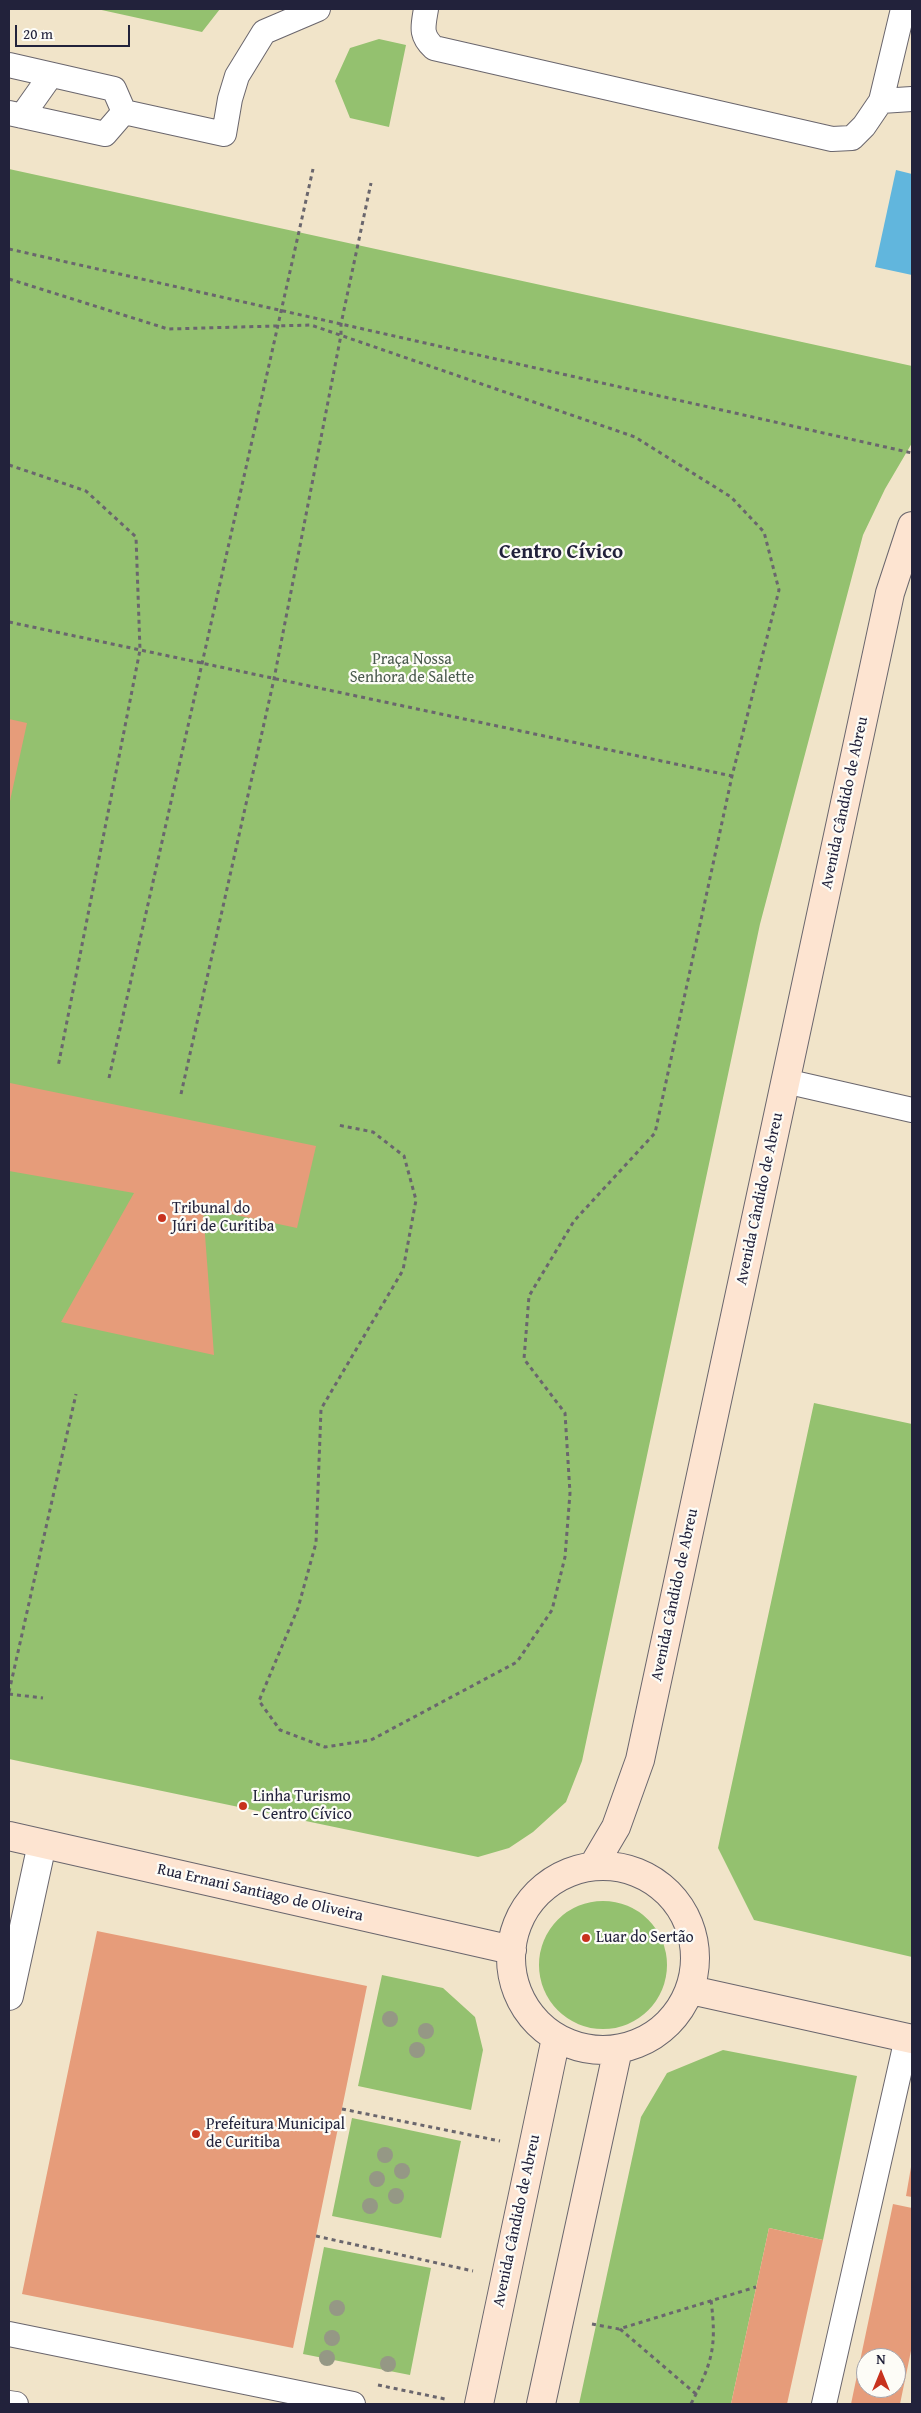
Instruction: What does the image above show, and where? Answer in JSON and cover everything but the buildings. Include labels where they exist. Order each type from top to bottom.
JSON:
[{"type":"main road","name":"Avenida Cândido de Abreu","points":[[593,1866],[616,1826],[640,1760],[890,593],[912,526]]},
{"type":"main road","name":"Rua Ernani Santiago de Oliveira","points":[[9,1836],[512,1950]]},
{"type":"main road","points":[[593,1866],[616,1867],[641,1873],[664,1888],[682,1909],[693,1934],[696,1961],[691,1990],[680,2010],[663,2029],[642,2042],[618,2049],[594,2048],[556,2038],[539,2025],[526,2010],[516,1992],[511,1969],[516,1929],[523,1911],[536,1894],[552,1880],[572,1871],[593,1866]]},
{"type":"main road","points":[[691,1990],[909,2039]]},
{"type":"main road","name":"Avenida Cândido de Abreu","points":[[479,2404],[556,2038]]},
{"type":"main road","points":[[541,2404],[618,2049]]},
{"type":"street","points":[[9,1996],[42,1844]]},
{"type":"lane","points":[[124,112],[224,134],[230,99],[237,76],[264,32],[318,9]]},
{"type":"lane","points":[[426,9],[423,29],[425,40],[434,48],[832,139],[852,138],[864,126],[881,101],[902,9],[912,11]]},
{"type":"lane","points":[[9,65],[114,89],[124,112]]},
{"type":"lane","points":[[15,114],[51,75]]},
{"type":"lane","points":[[881,101],[912,99]]},
{"type":"lane","points":[[15,114],[105,134],[124,112]]},
{"type":"lane","points":[[890,593],[912,567]]},
{"type":"lane","points":[[785,1081],[912,1110]]},
{"type":"lane","points":[[824,2404],[909,2039]]},
{"type":"lane","points":[[9,2334],[353,2404]]},
{"type":"lane","points":[[9,2403],[16,2404]]},
{"type":"path","points":[[109,1078],[313,169]]},
{"type":"path","points":[[181,1094],[274,679],[340,335],[340,324],[371,183]]},
{"type":"path","points":[[9,249],[912,453]]},
{"type":"path","points":[[9,279],[168,329],[311,325],[635,437],[731,497],[764,532],[779,590],[732,776],[655,1133],[574,1221],[529,1296],[524,1359],[565,1413],[570,1493],[565,1557],[552,1610],[517,1662],[371,1740],[325,1747],[280,1730],[259,1701],[298,1608],[316,1543],[321,1409],[403,1270],[416,1200],[404,1156],[373,1132],[338,1125]]},
{"type":"path","points":[[9,465],[86,491],[136,537],[140,650],[58,1067]]},
{"type":"path","points":[[9,622],[732,776]]},
{"type":"path","points":[[43,1698],[9,1693],[76,1394]]},
{"type":"path","points":[[342,2109],[533,2148]]},
{"type":"path","points":[[316,2236],[505,2279]]},
{"type":"path","points":[[560,2318],[619,2328],[756,2287]]},
{"type":"path","points":[[691,2404],[713,2353],[714,2327],[711,2300]]},
{"type":"path","points":[[619,2328],[696,2394]]},
{"type":"green space","points":[[97,9],[220,9],[202,32]]},
{"type":"green space","points":[[379,39],[406,45],[389,127],[350,118],[335,81],[350,48]]},
{"type":"green space","name":"Praça Nossa Senhora de Salette","points":[[9,169],[912,366],[912,443],[885,489],[863,535],[760,924],[582,1761],[566,1802],[533,1832],[509,1848],[478,1857],[9,1759]]},
{"type":"green space","points":[[814,1403],[912,1424],[912,1957],[754,1920],[718,1848]]},
{"type":"green space","points":[[603,1901],[627,1906],[648,1920],[662,1941],[667,1965],[662,1989],[648,2010],[627,2024],[603,2029],[579,2024],[558,2010],[544,1989],[539,1965],[544,1941],[558,1920],[579,1906]]},
{"type":"green space","points":[[382,1975],[443,1988],[475,2017],[483,2050],[471,2110],[358,2086]]},
{"type":"green space","points":[[723,2050],[857,2076],[823,2240],[769,2228],[731,2404],[579,2404],[641,2117],[667,2073]]},
{"type":"green space","points":[[352,2118],[461,2141],[441,2238],[332,2216]]},
{"type":"green space","points":[[324,2247],[431,2268],[410,2375],[303,2354]]},
{"type":"water","points":[[896,170],[912,174],[912,275],[875,267]]},
{"type":"place","name":"Tribunal do Júri de Curitiba","points":[[162,1218]]},
{"type":"place","name":"Linha Turismo - Centro Cívico","points":[[243,1806]]},
{"type":"place","name":"Luar do Sertão","points":[[586,1938]]},
{"type":"place","name":"Prefeitura Municipal de Curitiba","points":[[196,2134]]},
{"type":"district","name":"Centro Cívico","points":[[561,553]]}]
